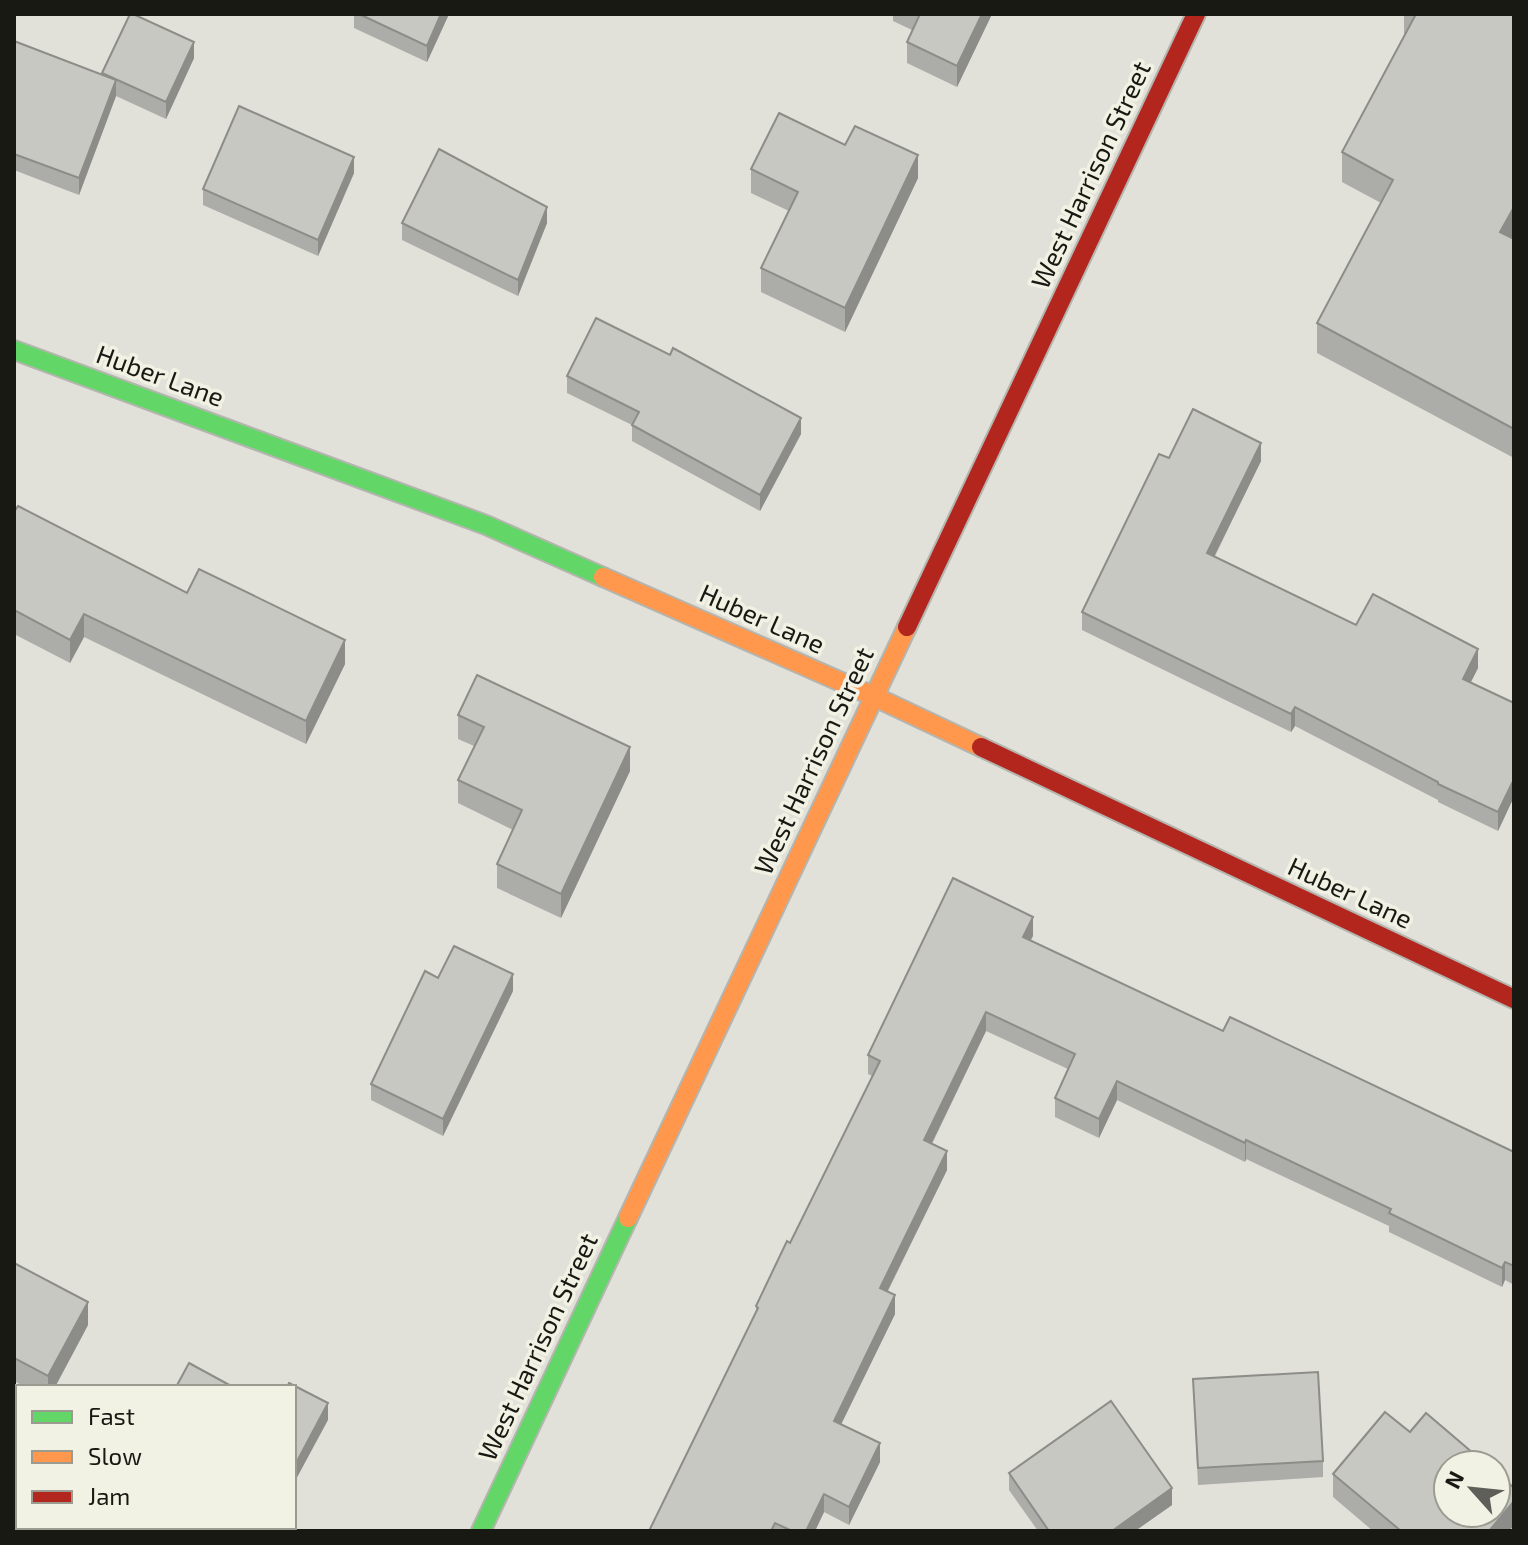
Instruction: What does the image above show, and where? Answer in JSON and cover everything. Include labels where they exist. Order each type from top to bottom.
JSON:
[{"type":"street","name":"West Harrison Street","points":[[481,1531],[1196,14]]},
{"type":"street","name":"Huber Lane","points":[[14,350],[486,525],[873,696],[1514,999]]},
{"type":"building","points":[[130,14],[194,42],[166,102],[102,73]]},
{"type":"building","points":[[359,14],[441,14],[427,46]]},
{"type":"building","points":[[920,14],[982,14],[957,66],[907,42]]},
{"type":"building","points":[[1416,14],[1514,14],[1514,207],[1500,232],[1514,239],[1514,429],[1317,323],[1393,180],[1342,152]]},
{"type":"building","points":[[14,41],[116,80],[79,178],[14,154]]},
{"type":"building","points":[[239,106],[354,157],[318,240],[203,189]]},
{"type":"building","points":[[779,113],[845,145],[855,126],[918,155],[845,308],[761,268],[798,192],[751,169]]},
{"type":"building","points":[[439,149],[547,207],[518,280],[402,223]]},
{"type":"building","points":[[596,318],[670,355],[673,348],[801,418],[760,495],[632,425],[639,412],[567,376]]},
{"type":"building","points":[[1193,409],[1261,443],[1207,553],[1356,625],[1373,594],[1478,649],[1463,679],[1514,703],[1514,784],[1498,812],[1438,784],[1295,707],[1291,714],[1082,612],[1159,454],[1169,458]]},
{"type":"building","points":[[18,506],[187,593],[199,569],[345,640],[306,721],[84,614],[70,640],[14,610],[14,512]]},
{"type":"building","points":[[477,675],[630,747],[561,894],[497,864],[522,810],[458,780],[484,727],[458,715]]},
{"type":"building","points":[[953,878],[1033,917],[1023,937],[1223,1031],[1230,1017],[1514,1152],[1514,1266],[1505,1262],[1502,1268],[1389,1213],[1391,1209],[1117,1081],[1099,1119],[1055,1098],[1075,1054],[986,1012],[924,1140],[947,1151],[880,1288],[895,1295],[834,1421],[880,1443],[849,1507],[824,1494],[806,1531],[792,1531],[775,1523],[771,1531],[649,1531],[758,1308],[756,1306],[787,1241],[790,1243],[880,1061],[868,1055]]},
{"type":"building","points":[[454,946],[513,974],[443,1119],[371,1084],[425,971],[438,978]]},
{"type":"building","points":[[14,1263],[88,1302],[48,1376],[14,1358]]},
{"type":"building","points":[[189,1363],[229,1385],[177,1385]]},
{"type":"building","points":[[1318,1372],[1323,1461],[1198,1468],[1193,1379]]},
{"type":"building","points":[[296,1387],[328,1403],[296,1463]]},
{"type":"building","points":[[1111,1401],[1172,1488],[1112,1531],[1049,1531],[1009,1473]]},
{"type":"building","points":[[1385,1412],[1410,1432],[1426,1413],[1468,1449],[1432,1449],[1432,1529],[1491,1529],[1401,1531],[1333,1474]]},
{"type":"traffic: fast","points":[[14,350],[486,525],[603,577]]},
{"type":"traffic: fast","points":[[481,1531],[628,1218]]},
{"type":"traffic: slow","points":[[603,577],[981,747]]},
{"type":"traffic: slow","points":[[628,1218],[907,627]]},
{"type":"traffic: jam","points":[[907,627],[1196,14]]},
{"type":"traffic: jam","points":[[981,747],[1514,999]]}]
